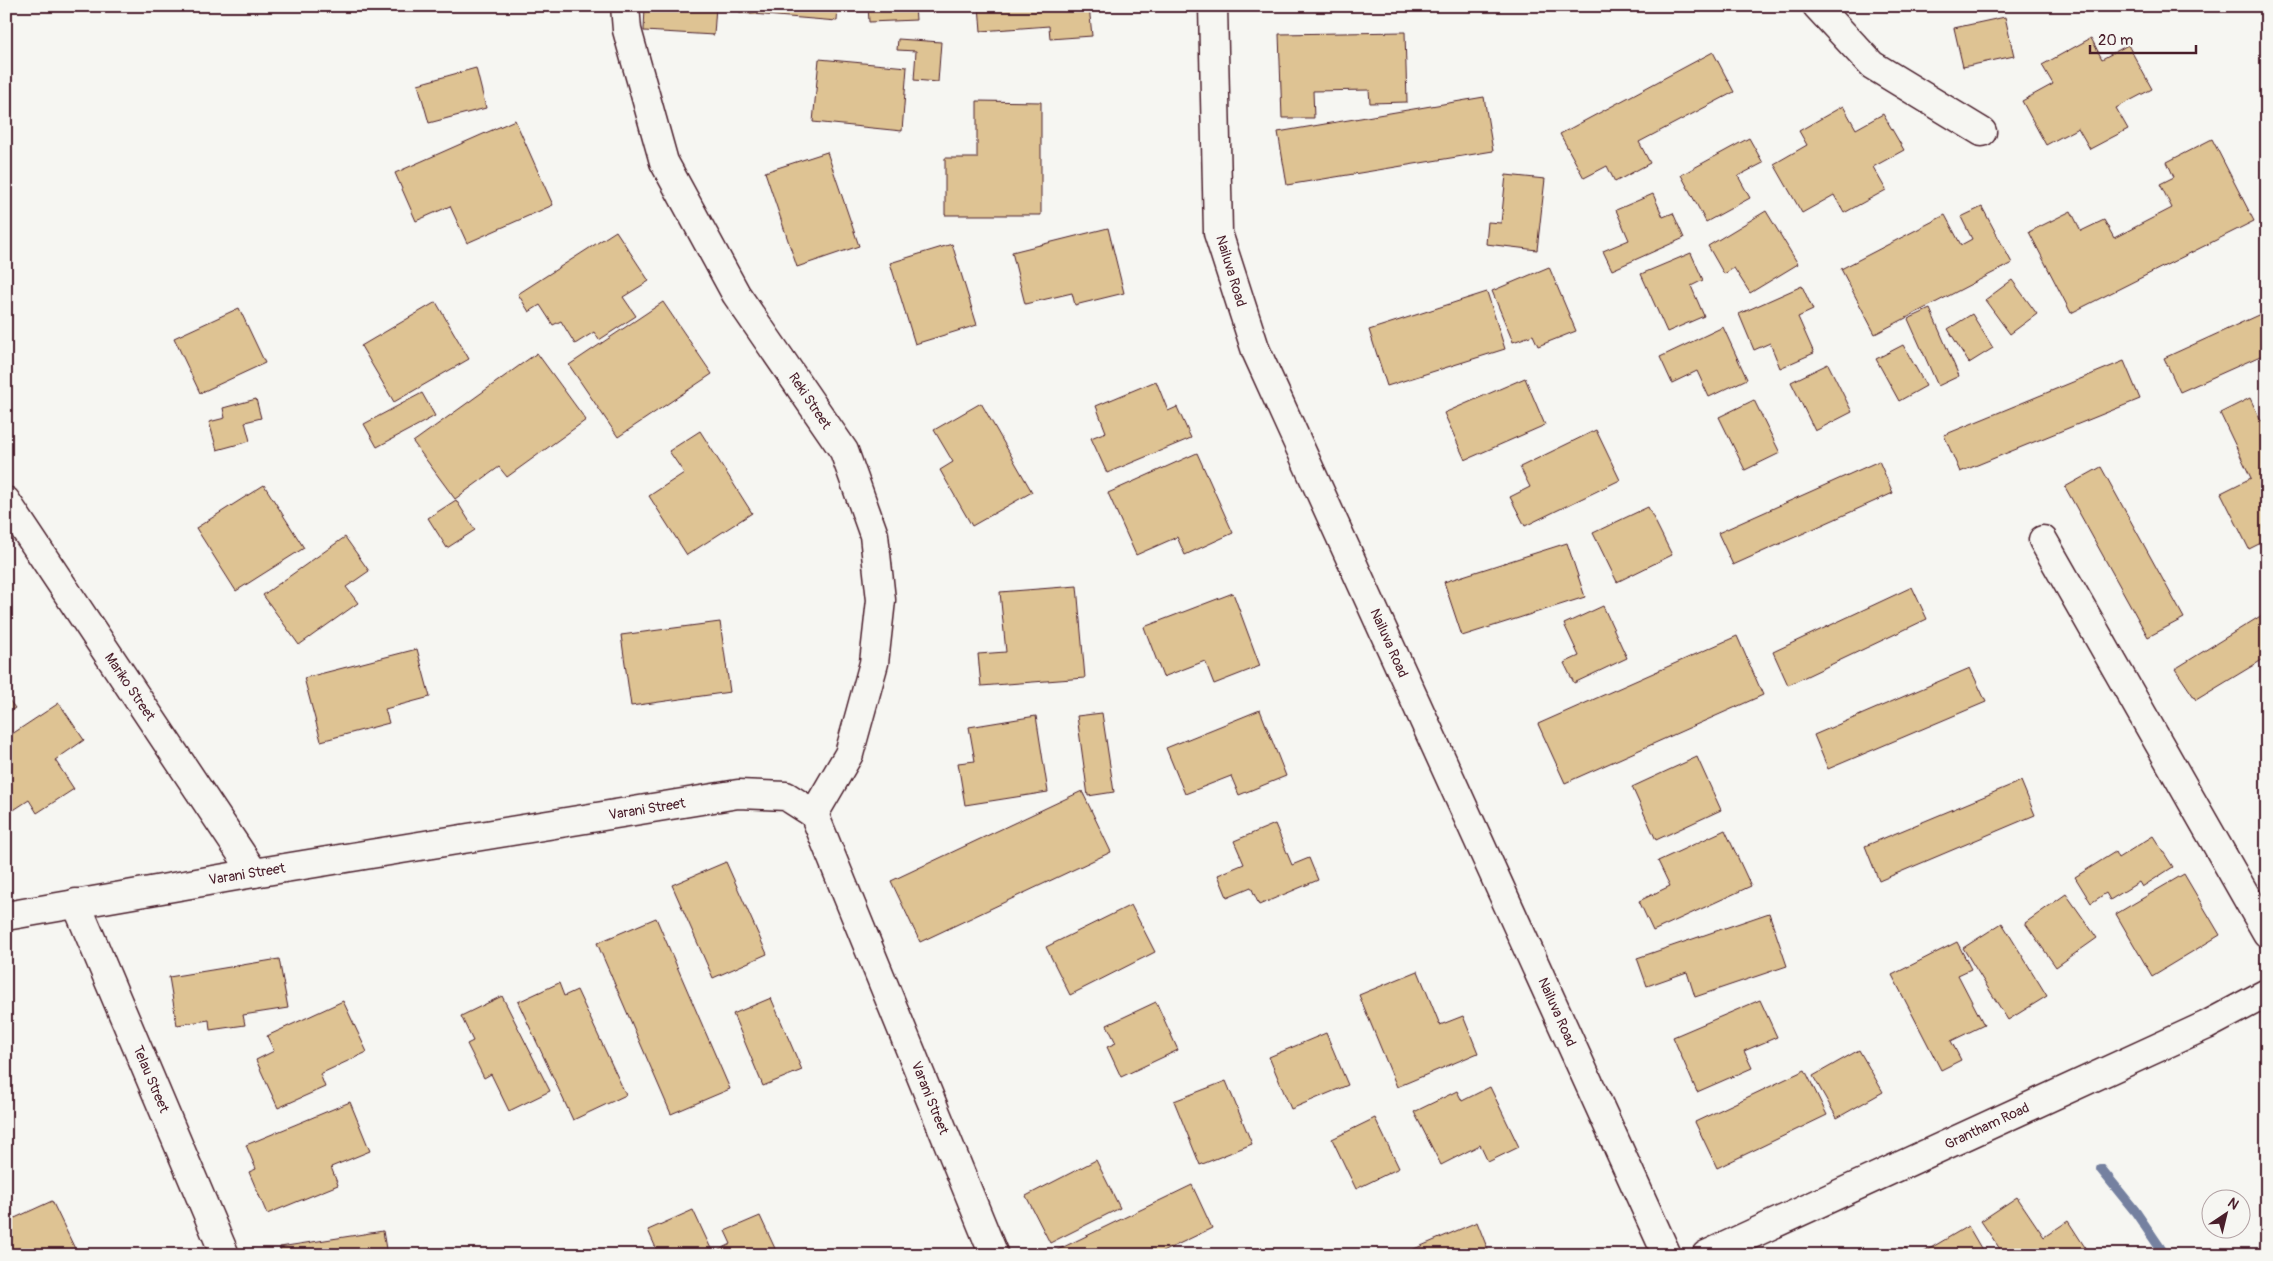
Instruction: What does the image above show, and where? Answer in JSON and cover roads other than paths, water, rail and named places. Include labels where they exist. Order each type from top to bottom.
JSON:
[{"type":"street","name":"Reki Street","points":[[625,6],[627,30],[664,162],[736,294],[844,451],[874,535],[881,600],[874,663],[849,754],[814,814]]},
{"type":"street","name":"Nailuva Road","points":[[1213,6],[1218,233],[1256,351],[1667,1255]]},
{"type":"street","points":[[1817,6],[1872,65],[1982,132]]},
{"type":"street","name":"Mariko Street","points":[[6,501],[254,873]]},
{"type":"street","points":[[2043,540],[2267,933]]},
{"type":"street","name":"Varani Street","points":[[6,916],[254,873],[738,794],[786,796],[814,814],[994,1255]]},
{"type":"street","name":"Telau Street","points":[[76,903],[225,1255]]},
{"type":"street","name":"Grantham Road","points":[[1706,1255],[2207,1025],[2267,993]]},
{"type":"waterway","points":[[2101,1169],[2135,1211],[2165,1255]]}]
